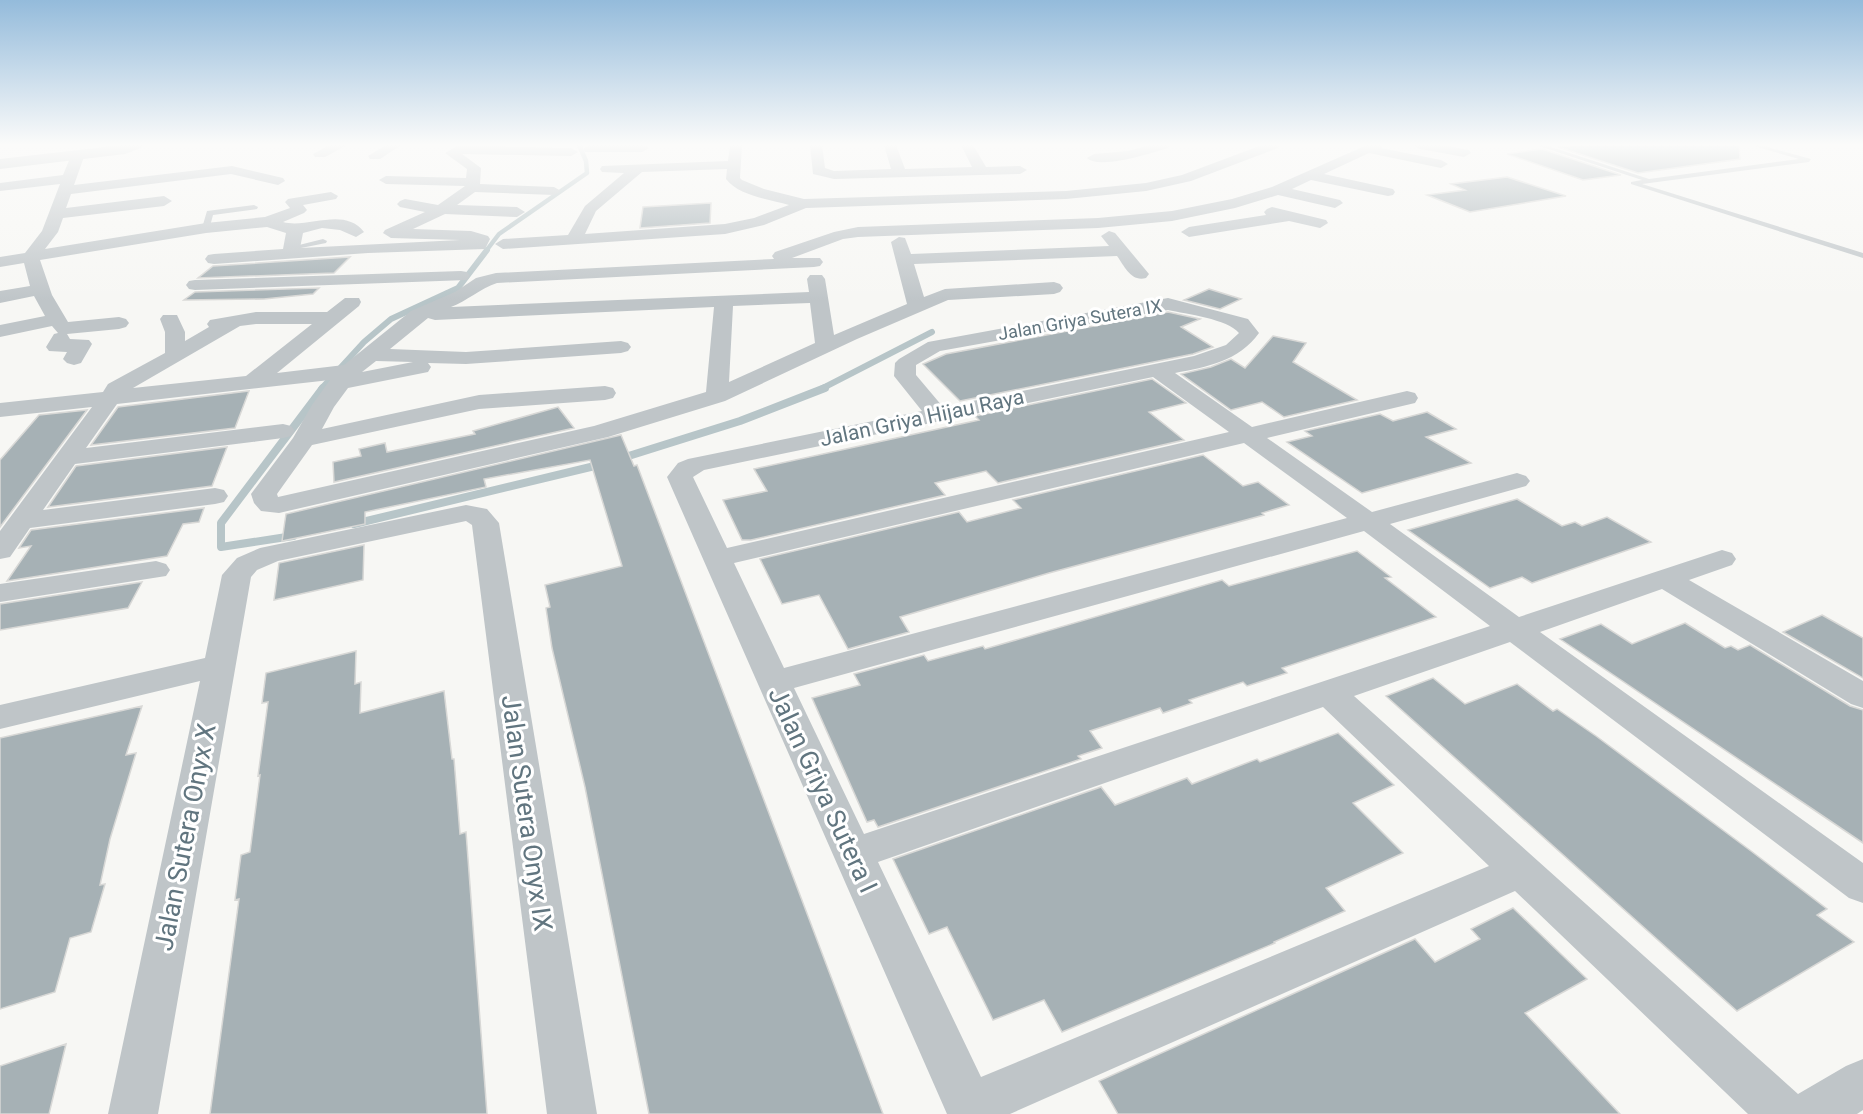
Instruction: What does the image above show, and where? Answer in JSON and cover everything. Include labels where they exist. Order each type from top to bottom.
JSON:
[{"type":"street","points":[[0,200],[16,197]]},
{"type":"street","points":[[31,257],[50,232],[64,197]]},
{"type":"street","points":[[332,280],[368,248],[391,233],[442,209],[455,197]]},
{"type":"street","points":[[573,241],[590,209],[604,197]]},
{"type":"street","points":[[778,197],[804,204],[1005,197]]},
{"type":"street","points":[[1171,197],[1203,210]]},
{"type":"street","points":[[1054,288],[953,293],[917,306],[717,396],[600,432],[279,505],[267,503],[264,494],[293,435],[323,405],[340,374],[418,315],[462,296],[491,279],[755,266],[832,238],[858,232],[1098,223],[1172,216],[1235,204],[1256,197]]},
{"type":"street","points":[[1308,197],[1335,203]]},
{"type":"street","points":[[58,214],[164,201]]},
{"type":"street","points":[[0,262],[206,228],[268,222],[299,210],[315,213],[333,202]]},
{"type":"street","points":[[405,204],[442,209],[517,212]]},
{"type":"street","points":[[503,244],[725,230],[758,222],[804,204]]},
{"type":"street","points":[[1235,204],[1320,223]]},
{"type":"street","points":[[1172,216],[1201,244]]},
{"type":"street","points":[[1189,232],[1290,216]]},
{"type":"street","points":[[268,222],[295,230],[323,223],[330,226],[343,225],[356,232]]},
{"type":"street","points":[[1098,223],[1140,274]]},
{"type":"street","points":[[290,251],[295,230]]},
{"type":"street","points":[[896,231],[917,306]]},
{"type":"street","points":[[214,259],[290,251],[479,245],[482,239],[471,236],[391,233]]},
{"type":"street","points":[[812,246],[826,347]]},
{"type":"street","points":[[904,259],[1121,251]]},
{"type":"street","points":[[31,257],[39,290],[62,324],[56,346],[82,344],[74,358]]},
{"type":"street","points":[[195,285],[461,276]]},
{"type":"street","points":[[0,297],[39,290]]},
{"type":"street","points":[[418,315],[819,297]]},
{"type":"street","points":[[252,382],[352,302]]},
{"type":"street","points":[[717,396],[724,302]]},
{"type":"street","name":"Jalan Griya Sutera IX","points":[[937,415],[905,376],[906,363],[922,351],[934,346],[1168,304],[1230,319],[1241,323],[1249,333],[1246,339],[1226,354],[1157,370]]},
{"type":"street","points":[[600,432],[605,393],[634,307]]},
{"type":"street","points":[[175,354],[172,325],[332,318]]},
{"type":"street","points":[[0,551],[116,389],[235,321]]},
{"type":"street","points":[[0,331],[62,324],[119,323]]},
{"type":"street","points":[[0,410],[340,374],[466,358],[621,347]]},
{"type":"street","points":[[369,354],[466,358]]},
{"type":"street","points":[[1157,370],[1368,521],[1863,886]]},
{"type":"street","name":"Jalan Griya Hijau Raya","points":[[687,468],[1157,370]]},
{"type":"street","points":[[65,458],[293,435],[479,402],[605,393]]},
{"type":"street","points":[[717,559],[1407,398]]},
{"type":"street","name":"Jalan Griya Sutera I","points":[[687,468],[680,477],[971,1111]]},
{"type":"street","points":[[773,682],[1517,481]]},
{"type":"street","points":[[23,521],[215,496]]},
{"type":"street","name":"Jalan Sutera Onyx X","points":[[133,1114],[237,575],[248,564],[270,554],[466,513],[477,515]]},
{"type":"street","name":"Jalan Sutera Onyx IX","points":[[477,515],[484,523],[572,1114]]},
{"type":"street","points":[[852,854],[1327,691],[1722,559]]},
{"type":"street","points":[[0,593],[156,570]]},
{"type":"street","points":[[1666,579],[1863,696]]},
{"type":"street","points":[[0,717],[218,666]]},
{"type":"street","points":[[1327,691],[1784,1114]]},
{"type":"street","points":[[971,1111],[1521,870]]},
{"type":"street","points":[[1811,1114],[1863,1083]]},
{"type":"lane","points":[[1677,197],[1863,256]]},
{"type":"lane","points":[[206,228],[210,213],[254,207]]},
{"type":"lane","points":[[290,251],[323,241]]},
{"type":"building","points":[[1432,197],[1560,197],[1470,212]]},
{"type":"building","points":[[711,203],[710,223],[640,228],[643,207]]},
{"type":"building","points":[[350,257],[334,273],[198,278],[213,266]]},
{"type":"building","points":[[319,288],[313,294],[264,299],[184,300],[195,292]]},
{"type":"building","points":[[1209,289],[1241,299],[1220,309],[1184,300]]},
{"type":"building","points":[[1168,312],[1200,319],[1181,327],[1213,347],[1193,354],[960,401],[923,364],[946,354]]},
{"type":"building","points":[[1273,336],[1306,343],[1293,362],[1357,400],[1284,417],[1262,402],[1231,410],[1181,374],[1211,367],[1231,359],[1245,368]]},
{"type":"building","points":[[1152,379],[1186,403],[1149,412],[1184,440],[998,483],[986,471],[935,483],[945,495],[751,540],[742,540],[723,500],[767,491],[754,469],[979,420],[975,416]]},
{"type":"building","points":[[249,391],[235,428],[91,445],[118,407]]},
{"type":"building","points":[[558,407],[574,428],[334,482],[333,462],[361,456],[359,449],[385,443],[387,452],[475,434],[473,431]]},
{"type":"building","points":[[87,410],[0,527],[0,460],[39,415]]},
{"type":"building","points":[[1427,412],[1456,429],[1426,437],[1471,463],[1362,493],[1287,442],[1312,436],[1305,431],[1380,414],[1393,421]]},
{"type":"building","points":[[621,435],[634,466],[637,465],[883,1114],[649,1114],[585,787],[552,648],[546,608],[550,607],[545,585],[622,566],[590,460],[484,479],[486,487],[365,512],[365,524],[282,541],[286,514]]},
{"type":"building","points":[[227,447],[212,486],[48,507],[76,466]]},
{"type":"building","points":[[1203,455],[1243,486],[1258,482],[1289,505],[1262,513],[1264,515],[1049,573],[900,617],[909,632],[848,649],[819,595],[782,604],[760,559],[959,512],[967,522],[1021,508],[1013,500]]},
{"type":"building","points":[[1517,499],[1562,526],[1575,522],[1582,526],[1607,517],[1651,542],[1532,583],[1522,577],[1490,588],[1408,530]]},
{"type":"building","points":[[204,508],[199,522],[183,524],[167,556],[7,581],[31,546],[19,548],[31,530]]},
{"type":"building","points":[[364,545],[363,580],[274,600],[279,563]]},
{"type":"building","points":[[1357,551],[1391,577],[1385,578],[1436,617],[1282,668],[1287,673],[1247,686],[1243,682],[1189,700],[1192,703],[1163,713],[1160,708],[1090,731],[1102,748],[1078,756],[1081,759],[878,827],[874,820],[867,822],[812,698],[860,685],[854,674],[924,655],[928,661],[983,646],[985,649],[1222,580],[1229,586]]},
{"type":"building","points":[[142,582],[128,608],[0,630],[0,604]]},
{"type":"building","points":[[1822,615],[1863,638],[1863,678],[1783,632]]},
{"type":"building","points":[[1685,623],[1725,648],[1731,646],[1738,650],[1750,645],[1850,706],[1863,710],[1863,843],[1560,639],[1601,624],[1632,644]]},
{"type":"building","points":[[356,651],[355,684],[361,682],[360,713],[444,691],[452,759],[454,759],[460,834],[466,832],[487,1114],[210,1114],[239,899],[235,900],[241,855],[250,852],[260,775],[258,776],[268,702],[262,703],[266,673]]},
{"type":"building","points":[[1433,678],[1465,704],[1517,684],[1553,711],[1557,709],[1827,909],[1817,915],[1854,942],[1737,1011],[1386,696]]},
{"type":"building","points":[[142,706],[126,755],[136,753],[110,839],[100,885],[105,884],[91,932],[70,938],[55,992],[0,1009],[0,738]]},
{"type":"building","points":[[1338,733],[1394,785],[1353,803],[1403,853],[1326,888],[1345,911],[1275,943],[1062,1032],[1044,1000],[993,1020],[947,927],[929,934],[893,859],[1101,787],[1115,805],[1187,778],[1192,784],[1257,759],[1260,762]]},
{"type":"building","points":[[1513,908],[1587,979],[1525,1013],[1620,1114],[1118,1114],[1099,1081],[1415,939],[1435,962],[1480,939],[1471,929]]},
{"type":"building","points":[[66,1044],[49,1114],[0,1114],[0,1066]]},
{"type":"waterway","points":[[486,251],[499,234],[552,197]]},
{"type":"waterway","points":[[321,389],[364,342],[391,319],[458,288],[487,250]]},
{"type":"waterway","points":[[821,389],[932,332]]},
{"type":"waterway","points":[[293,536],[221,547],[221,523],[323,388]]},
{"type":"waterway","points":[[619,459],[740,421],[825,388]]},
{"type":"waterway","points":[[354,524],[603,464]]}]
